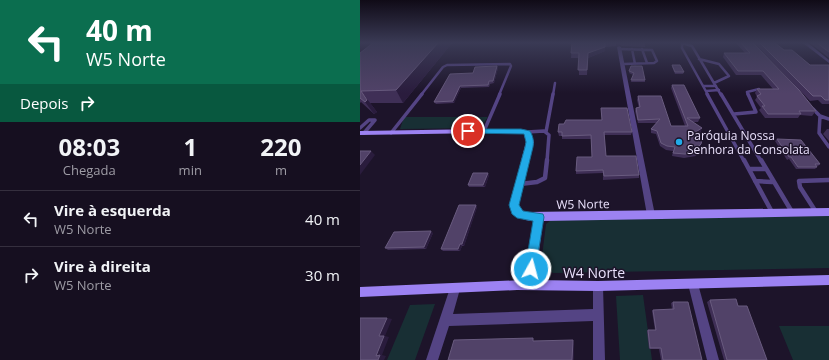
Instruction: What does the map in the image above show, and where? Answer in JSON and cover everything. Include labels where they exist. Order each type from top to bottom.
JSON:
[{"type":"main road","points":[[361,131],[527,132]]},
{"type":"main road","name":"W5 Norte","points":[[527,132],[530,142],[514,205],[516,211],[521,215],[539,217],[829,212]]},
{"type":"main road","points":[[529,285],[539,217]]},
{"type":"main road","name":"W4 Norte","points":[[360,292],[529,285],[598,286],[829,280]]},
{"type":"street","points":[[622,60],[651,215]]},
{"type":"street","points":[[693,284],[713,360]]},
{"type":"street","points":[[598,286],[599,360]]},
{"type":"street","points":[[432,360],[454,289]]},
{"type":"street","points":[[445,320],[599,315]]},
{"type":"lane","points":[[634,60],[635,64]]},
{"type":"lane","points":[[623,64],[654,63],[656,60]]},
{"type":"lane","points":[[689,60],[772,213]]},
{"type":"lane","points":[[700,60],[734,114],[772,182],[793,213]]},
{"type":"lane","points":[[702,60],[719,64],[729,76],[715,84],[704,86]]},
{"type":"lane","points":[[391,132],[443,66],[510,64],[511,66],[484,131]]},
{"type":"lane","points":[[520,184],[536,183],[545,178],[549,135],[546,132],[554,83]]},
{"type":"lane","points":[[734,114],[756,112],[747,92],[759,89]]},
{"type":"lane","points":[[706,91],[719,90]]},
{"type":"lane","points":[[809,104],[820,116],[829,119]]},
{"type":"lane","points":[[820,116],[817,126],[818,132],[829,147]]},
{"type":"lane","points":[[368,120],[375,120],[361,131],[368,120]]},
{"type":"lane","points":[[527,132],[546,132]]},
{"type":"lane","points":[[749,169],[766,169]]},
{"type":"lane","points":[[816,212],[800,187],[799,181],[829,180]]},
{"type":"lane","points":[[755,181],[772,182]]},
{"type":"green space","points":[[404,117],[488,117],[480,128],[400,129]]},
{"type":"green space","points":[[829,216],[829,268],[553,273],[541,264],[546,224],[551,220]]},
{"type":"green space","points":[[643,295],[652,360],[620,360],[616,296]]},
{"type":"green space","points":[[435,304],[415,360],[387,360],[410,305]]},
{"type":"green space","points":[[779,326],[829,326],[829,360],[793,360]]},
{"type":"building","points":[[360,60],[423,60],[396,90],[361,91],[367,100],[365,102],[360,98]]},
{"type":"building","points":[[579,60],[588,60],[587,70],[578,70]]},
{"type":"building","points":[[729,60],[769,60],[799,90],[816,111],[799,111],[801,114],[768,114],[762,106],[765,106],[757,96],[761,94],[757,89],[779,89],[763,71],[738,71]]},
{"type":"building","points":[[777,60],[804,60],[810,65],[829,65],[829,100],[825,100],[821,96],[813,96]]},
{"type":"building","points":[[672,65],[680,65],[684,72],[675,72]]},
{"type":"building","points":[[497,66],[493,81],[489,81],[488,85],[460,86],[453,101],[434,102],[450,74],[473,73],[475,67]]},
{"type":"building","points":[[631,66],[642,66],[645,80],[631,80],[634,73],[629,71]]},
{"type":"building","points":[[672,85],[684,85],[700,118],[687,118],[702,128],[694,133],[700,135],[702,140],[701,144],[699,146],[691,146],[698,152],[685,154],[673,153],[675,147],[667,146],[661,143],[657,131],[651,129],[660,119],[638,120],[636,108],[640,107],[638,96],[661,96],[671,126],[688,126]]},
{"type":"building","points":[[601,108],[627,108],[632,132],[604,132],[606,156],[636,156],[639,175],[604,176],[603,170],[576,171],[577,157],[592,157],[591,135],[562,136],[562,132],[558,132],[559,124],[564,124],[566,120],[602,120]]},
{"type":"building","points":[[777,139],[801,140],[820,164],[815,164],[817,167],[798,167]]},
{"type":"building","points":[[360,151],[371,151],[360,165]]},
{"type":"building","points":[[473,173],[488,173],[483,185],[468,185]]},
{"type":"building","points":[[459,205],[476,205],[462,244],[460,244],[458,249],[441,249]]},
{"type":"building","points":[[431,231],[424,247],[385,248],[394,232]]},
{"type":"building","points":[[736,299],[738,306],[747,306],[767,360],[727,360],[710,300]]},
{"type":"building","points":[[673,302],[688,302],[702,360],[663,360],[661,348],[650,348],[648,330],[656,330],[653,310],[674,309]]},
{"type":"building","points":[[360,318],[387,318],[379,336],[384,336],[376,356],[380,355],[378,360],[360,360]]},
{"type":"building","points":[[533,338],[533,341],[573,340],[572,360],[448,360],[454,340]]},
{"type":"place","name":"Paróquia Nossa Senhora da Consolata","points":[[679,142]]},
{"type":"route","points":[[468,131],[527,132],[530,142],[514,205],[516,211],[521,215],[539,217],[531,269]]}]
